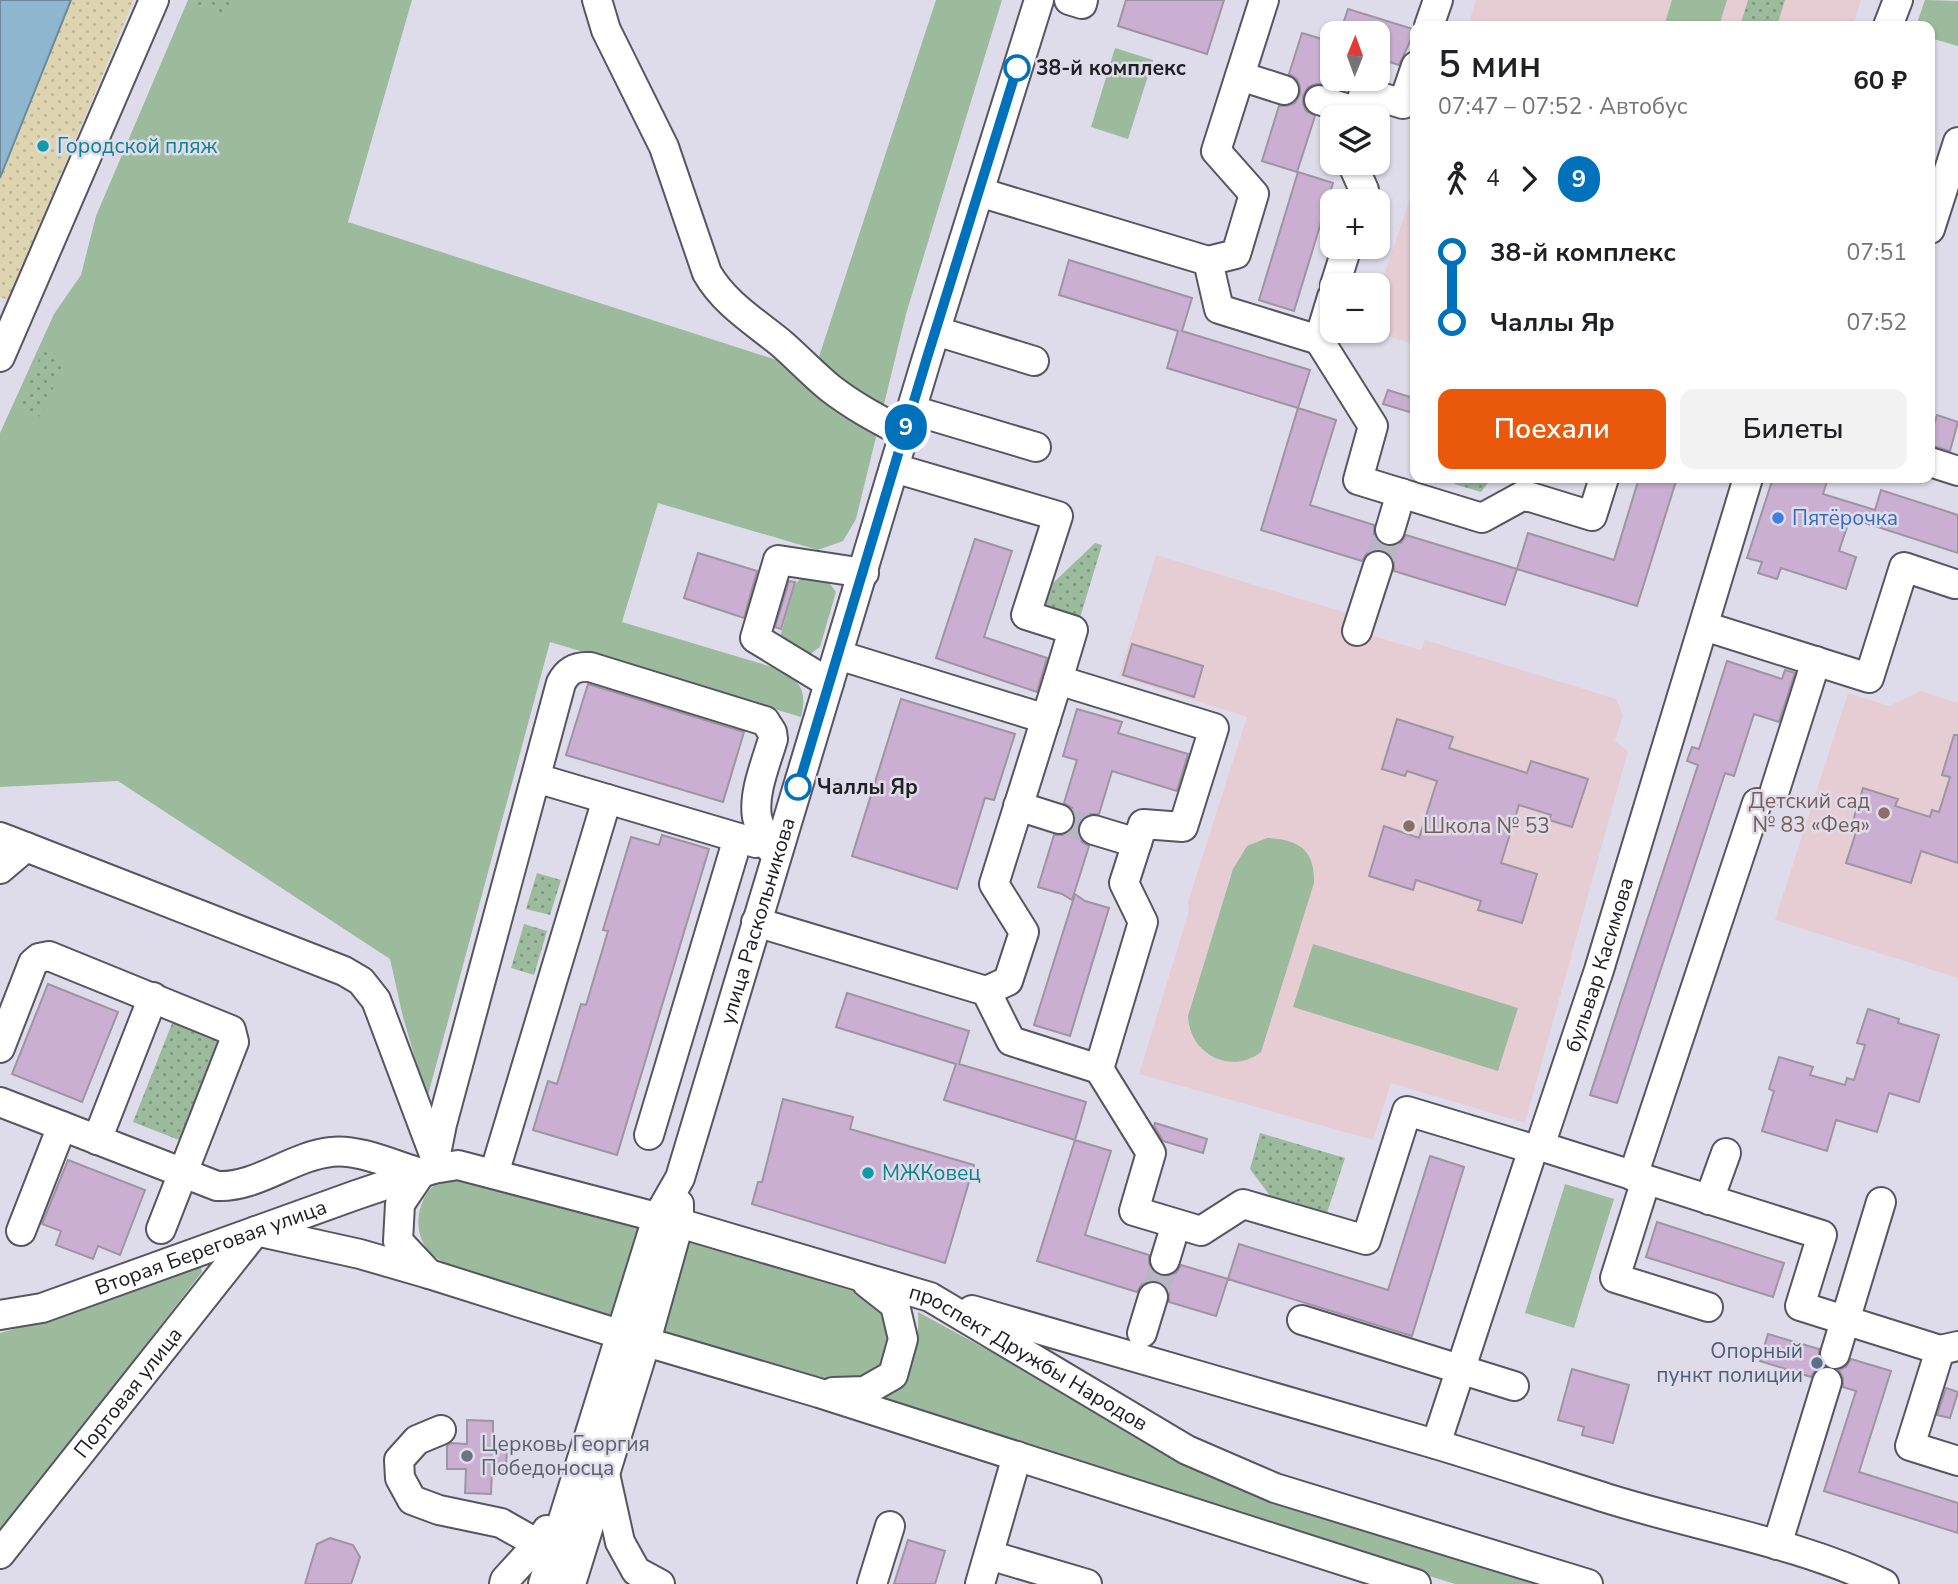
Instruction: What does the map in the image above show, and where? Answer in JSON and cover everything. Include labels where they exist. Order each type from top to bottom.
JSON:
[{"type":"street","points":[[0,357],[154,0]]},
{"type":"street","points":[[597,0],[606,30],[664,147],[707,273],[717,289],[734,307],[783,345],[828,387],[859,409],[1036,447]]},
{"type":"street","name":"улица Раскольникова","points":[[632,1337],[757,922],[774,849],[838,655],[1039,0]]},
{"type":"street","points":[[1069,0],[1082,4],[1083,0]]},
{"type":"street","points":[[979,192],[1208,261],[1236,254],[1254,194],[1216,151],[1264,0]]},
{"type":"street","points":[[1431,21],[1438,0]]},
{"type":"street","points":[[1890,21],[1898,0]]},
{"type":"street","points":[[1240,76],[1284,90]]},
{"type":"street","points":[[1361,105],[1364,92],[1403,104],[1410,84]]},
{"type":"street","points":[[1320,100],[1333,105]]},
{"type":"street","points":[[1935,213],[1958,142]]},
{"type":"street","points":[[1208,261],[1219,309],[1319,340],[1373,426],[1358,480],[1482,518],[1524,495],[1592,516],[1602,483]]},
{"type":"street","points":[[936,331],[1034,361]]},
{"type":"street","points":[[1935,464],[1958,471]]},
{"type":"street","points":[[757,922],[986,992],[1008,981],[1024,932],[994,884],[1073,630],[1026,615],[1058,516],[894,468]]},
{"type":"street","name":"бульвар Касимова","points":[[1436,1444],[1599,970],[1747,483]]},
{"type":"street","points":[[1390,530],[1401,493]]},
{"type":"street","points":[[829,682],[755,638],[778,560],[863,573]]},
{"type":"street","points":[[1357,631],[1378,566]]},
{"type":"street","points":[[1704,626],[1869,678],[1904,567],[1955,584]]},
{"type":"street","points":[[838,655],[1046,719]]},
{"type":"street","points":[[1708,1307],[1615,1278],[1639,1178],[1766,796],[1816,661]]},
{"type":"street","points":[[429,1274],[398,1241],[400,1204],[437,1166],[536,778],[565,676],[569,671],[582,666],[615,675],[758,718],[769,726],[773,740],[756,810],[758,823],[774,849]]},
{"type":"street","points":[[1058,680],[1214,728],[1184,827],[1143,824],[1136,843],[1124,883],[1143,922],[1099,1069]]},
{"type":"street","points":[[536,778],[774,849]]},
{"type":"street","points":[[494,1174],[607,799]]},
{"type":"street","points":[[1018,806],[1059,818]]},
{"type":"street","points":[[1094,830],[1136,843]]},
{"type":"street","points":[[649,1135],[738,838]]},
{"type":"street","points":[[0,869],[13,842],[344,971],[361,981],[376,1000],[437,1166]]},
{"type":"street","points":[[0,1048],[33,963],[43,956],[49,956],[228,1027],[234,1037],[161,1229]]},
{"type":"street","points":[[986,992],[1011,1041],[1099,1069],[1151,1153],[1134,1211],[1176,1224],[1201,1231],[1243,1204],[1366,1240],[1407,1111],[1639,1178],[1822,1235],[1800,1306],[1949,1348],[1910,1446],[1958,1461]]},
{"type":"street","points":[[97,1140],[153,997]]},
{"type":"street","name":"проспект Дружбы Народов","points":[[0,1102],[209,1184],[230,1186],[314,1156],[337,1151],[494,1174],[858,1275],[930,1297],[1187,1450],[1275,1488],[1588,1584]]},
{"type":"street","points":[[21,1231],[62,1126]]},
{"type":"street","points":[[1709,1200],[1726,1153]]},
{"type":"street","name":"Вторая Береговая улица","points":[[0,1315],[42,1308],[437,1166]]},
{"type":"street","points":[[1835,1354],[1881,1202]]},
{"type":"street","points":[[1165,1260],[1176,1224]]},
{"type":"street","points":[[256,1231],[360,1254],[429,1274],[819,1393],[1416,1584]]},
{"type":"street","name":"Портовая улица","points":[[0,1554],[256,1231]]},
{"type":"street","points":[[819,1393],[865,1391],[893,1375],[903,1339],[895,1305],[858,1275]]},
{"type":"street","points":[[930,1297],[1141,1361],[1436,1444],[1610,1499],[1777,1545],[1884,1584]]},
{"type":"street","points":[[1142,1333],[1153,1297]]},
{"type":"street","points":[[1302,1320],[1514,1386]]},
{"type":"street","points":[[571,1584],[605,1473],[632,1337]]},
{"type":"street","points":[[543,1584],[571,1492],[632,1337]]},
{"type":"street","points":[[1777,1545],[1827,1382]]},
{"type":"street","points":[[441,1430],[417,1440],[399,1460],[400,1478],[412,1500],[439,1510],[501,1523],[538,1544]]},
{"type":"street","points":[[980,1584],[1017,1456]]},
{"type":"street","points":[[605,1473],[620,1542],[636,1571],[660,1584]]},
{"type":"street","points":[[504,1584],[538,1544],[571,1492]]},
{"type":"street","points":[[872,1584],[890,1525]]},
{"type":"street","points":[[989,1555],[1087,1584]]},
{"type":"shaded area","points":[[1476,0],[1861,0],[1855,21],[1470,21]]},
{"type":"shaded area","points":[[1410,199],[1410,343],[1390,337],[1390,273],[1385,273]]},
{"type":"shaded area","name":"Школа № 53","points":[[1156,555],[1353,615],[1357,631],[1421,650],[1425,640],[1616,699],[1623,715],[1615,741],[1628,751],[1525,1123],[1391,1083],[1373,1140],[1139,1074],[1189,911],[1188,902],[1247,717],[1119,676]]},
{"type":"shaded area","name":"Детский сад № 83 «Фея»","points":[[1921,691],[1958,703],[1958,978],[1775,920],[1848,693],[1889,706]]},
{"type":"green space","points":[[188,0],[412,0],[348,222],[814,372],[936,0],[1002,0],[906,314],[856,519],[843,541],[818,550],[658,503],[622,622],[782,670],[794,679],[801,689],[801,717],[550,642],[427,1099],[403,1017],[390,959],[118,781],[0,787],[0,433],[54,314],[81,275],[96,216]]},
{"type":"green space","points":[[231,0],[224,16],[190,2]]},
{"type":"green space","points":[[1672,0],[1727,0],[1721,21],[1666,21]]},
{"type":"green space","points":[[1748,0],[1785,0],[1779,21],[1742,21]]},
{"type":"green space","points":[[1925,0],[1958,1],[1958,46],[1935,39],[1935,21],[1918,21]]},
{"type":"green space","points":[[1115,48],[1153,60],[1128,139],[1091,127]]},
{"type":"green space","points":[[43,350],[65,360],[41,417],[18,407]]},
{"type":"green space","points":[[1454,483],[1488,483],[1481,492]]},
{"type":"green space","points":[[1095,543],[1102,545],[1080,618],[1045,608],[1053,583]]},
{"type":"green space","points":[[804,576],[827,580],[836,592],[820,647],[809,655],[785,648],[780,637],[795,584]]},
{"type":"green space","points":[[1267,838],[1288,841],[1302,848],[1311,862],[1314,883],[1261,1052],[1237,1062],[1225,1061],[1213,1057],[1195,1041],[1188,1016],[1233,869],[1247,846]]},
{"type":"green space","points":[[537,873],[561,880],[550,915],[526,909]]},
{"type":"green space","points":[[524,924],[547,931],[534,975],[511,968]]},
{"type":"green space","points":[[1313,944],[1518,1008],[1498,1071],[1293,1007]]},
{"type":"green space","points":[[173,1021],[219,1039],[179,1140],[133,1122]]},
{"type":"green space","points":[[1260,1133],[1345,1158],[1327,1213],[1271,1197],[1250,1169]]},
{"type":"green space","points":[[484,1177],[862,1294],[889,1315],[889,1355],[878,1372],[839,1386],[446,1264],[425,1246],[419,1228],[420,1208],[429,1190],[445,1179]]},
{"type":"green space","points":[[1565,1184],[1614,1199],[1574,1328],[1525,1313]]},
{"type":"green space","points":[[200,1262],[202,1272],[0,1533],[0,1333],[60,1316]]},
{"type":"green space","points":[[918,1312],[1248,1492],[1548,1584],[1455,1584],[907,1414],[883,1399],[900,1381],[911,1360],[917,1338]]},
{"type":"sand","name":"Городской пляж","points":[[71,0],[134,0],[8,300],[0,297],[0,177]]},
{"type":"water","points":[[0,0],[71,0],[0,178]]},
{"type":"building","points":[[1126,0],[1224,0],[1207,54],[1118,26]]},
{"type":"building","points":[[1348,9],[1387,21],[1344,21]]},
{"type":"building","points":[[1390,22],[1410,28],[1410,42],[1399,65],[1390,62]]},
{"type":"building","points":[[1302,33],[1320,38],[1320,84],[1308,87],[1303,96],[1306,111],[1315,116],[1297,172],[1262,161],[1279,106],[1295,103],[1300,94],[1297,79],[1289,74]]},
{"type":"building","points":[[1298,172],[1333,183],[1331,189],[1320,189],[1320,226],[1294,311],[1259,300]]},
{"type":"building","points":[[1069,260],[1192,298],[1182,331],[1310,370],[1298,408],[1167,368],[1178,331],[1059,295]]},
{"type":"building","points":[[1388,390],[1410,397],[1410,412],[1383,404]]},
{"type":"building","points":[[1298,408],[1336,420],[1310,505],[1374,525],[1374,535],[1378,542],[1385,546],[1395,546],[1402,542],[1406,535],[1517,569],[1505,605],[1394,571],[1391,555],[1382,550],[1367,553],[1362,561],[1261,530]]},
{"type":"building","points":[[1937,415],[1958,422],[1950,451],[1935,446]]},
{"type":"building","points":[[1637,483],[1675,483],[1637,606],[1517,569],[1528,533],[1614,560]]},
{"type":"building","points":[[1771,483],[1826,483],[1823,494],[1875,510],[1881,490],[1958,515],[1958,553],[1850,518],[1839,551],[1856,557],[1846,589],[1781,568],[1777,579],[1758,573],[1762,562],[1747,558]]},
{"type":"building","points":[[975,539],[1012,551],[984,637],[1047,658],[1037,692],[936,658]]},
{"type":"building","points":[[698,553],[757,571],[744,618],[684,598]]},
{"type":"building","points":[[789,581],[795,582],[781,629],[775,627]]},
{"type":"building","points":[[1132,644],[1203,666],[1194,697],[1123,675]]},
{"type":"building","points":[[1727,661],[1782,679],[1785,670],[1795,673],[1779,722],[1754,714],[1734,776],[1725,773],[1617,1103],[1590,1095],[1698,765],[1687,761],[1692,747],[1699,749]]},
{"type":"building","points":[[588,684],[744,732],[723,802],[566,755]]},
{"type":"building","points":[[901,699],[1015,734],[994,800],[985,798],[957,889],[852,856]]},
{"type":"building","points":[[1077,709],[1122,722],[1118,733],[1188,754],[1177,791],[1112,771],[1099,814],[1082,818],[1078,825],[1082,842],[1089,846],[1072,900],[1038,887],[1054,835],[1070,832],[1075,823],[1072,808],[1064,803],[1077,760],[1063,756]]},
{"type":"building","points":[[1397,719],[1453,737],[1449,748],[1527,773],[1531,761],[1588,779],[1572,827],[1549,820],[1551,815],[1519,805],[1501,863],[1537,874],[1522,923],[1478,910],[1481,901],[1416,880],[1413,890],[1369,876],[1384,826],[1419,838],[1437,781],[1407,771],[1405,776],[1382,769]]},
{"type":"building","points":[[1954,735],[1958,735],[1958,863],[1921,851],[1911,883],[1846,863],[1859,823],[1853,821],[1863,788],[1898,799],[1895,806],[1930,817],[1932,810],[1939,812],[1950,777],[1942,775]]},
{"type":"building","points":[[662,835],[709,849],[617,1155],[533,1130],[548,1081],[557,1084],[581,1004],[586,1005],[608,931],[603,930],[631,837],[659,845]]},
{"type":"building","points":[[1075,894],[1085,901],[1109,908],[1070,1036],[1034,1025]]},
{"type":"building","points":[[48,984],[118,1012],[82,1102],[12,1074]]},
{"type":"building","points":[[847,993],[969,1031],[959,1064],[1086,1102],[1075,1140],[944,1100],[956,1064],[836,1027]]},
{"type":"building","points":[[1868,1009],[1899,1019],[1898,1023],[1939,1035],[1919,1102],[1889,1093],[1877,1132],[1836,1120],[1827,1151],[1762,1131],[1774,1091],[1769,1089],[1779,1057],[1813,1067],[1810,1075],[1845,1085],[1847,1078],[1854,1080],[1865,1045],[1857,1043]]},
{"type":"building","name":"МЖКовец","points":[[783,1099],[853,1117],[850,1129],[974,1165],[945,1263],[752,1204],[758,1182],[762,1182]]},
{"type":"building","points":[[1155,1123],[1207,1139],[1203,1153],[1163,1141],[1154,1126]]},
{"type":"building","points":[[1075,1140],[1111,1151],[1085,1235],[1149,1255],[1152,1271],[1161,1276],[1176,1273],[1181,1265],[1228,1279],[1216,1316],[1169,1302],[1166,1286],[1157,1281],[1142,1284],[1137,1292],[1037,1261]]},
{"type":"building","points":[[1430,1156],[1464,1167],[1412,1336],[1228,1279],[1239,1244],[1388,1290]]},
{"type":"building","points":[[68,1160],[145,1190],[120,1255],[98,1246],[93,1259],[56,1245],[61,1231],[42,1224]]},
{"type":"building","points":[[1657,1222],[1784,1263],[1773,1297],[1646,1257]]},
{"type":"building","points":[[1768,1334],[1819,1349],[1823,1366],[1816,1369],[1811,1377],[1760,1361]]},
{"type":"building","points":[[1851,1359],[1891,1371],[1859,1472],[1958,1503],[1958,1533],[1824,1491],[1856,1391],[1843,1387],[1839,1370],[1846,1367]]},
{"type":"building","points":[[1572,1369],[1629,1385],[1613,1443],[1582,1435],[1584,1427],[1558,1420]]},
{"type":"building","points":[[1946,1388],[1958,1392],[1950,1418],[1937,1415]]},
{"type":"building","name":"Церковь Георгия Победоносца","points":[[467,1420],[493,1421],[493,1445],[507,1445],[506,1470],[492,1470],[491,1494],[465,1493],[466,1469],[447,1469],[447,1446],[450,1443],[467,1444]]},
{"type":"building","points":[[330,1538],[353,1545],[360,1557],[351,1584],[305,1584],[317,1544]]},
{"type":"building","points":[[908,1540],[945,1551],[935,1584],[894,1584]]},
{"type":"tunnel","points":[[1378,566],[1390,530]]},
{"type":"tunnel","points":[[1059,819],[1094,830]]},
{"type":"tunnel","points":[[1153,1297],[1165,1260]]},
{"type":"bus line","name":"9","points":[[798,787],[1017,68]]},
{"type":"place","name":"38-й комплекс","points":[[1017,68]]},
{"type":"place","name":"Городской пляж","points":[[43,146]]},
{"type":"place","name":"Пятёрочка","points":[[1778,518]]},
{"type":"place","name":"Чаллы Яр","points":[[798,787]]},
{"type":"place","name":"Детский сад № 83 «Фея»","points":[[1884,813]]},
{"type":"place","name":"Школа № 53","points":[[1409,826]]},
{"type":"place","name":"МЖКовец","points":[[868,1173]]},
{"type":"place","name":"Опорный пункт полиции","points":[[1817,1363]]},
{"type":"place","name":"Церковь Георгия Победоносца","points":[[467,1456]]}]
